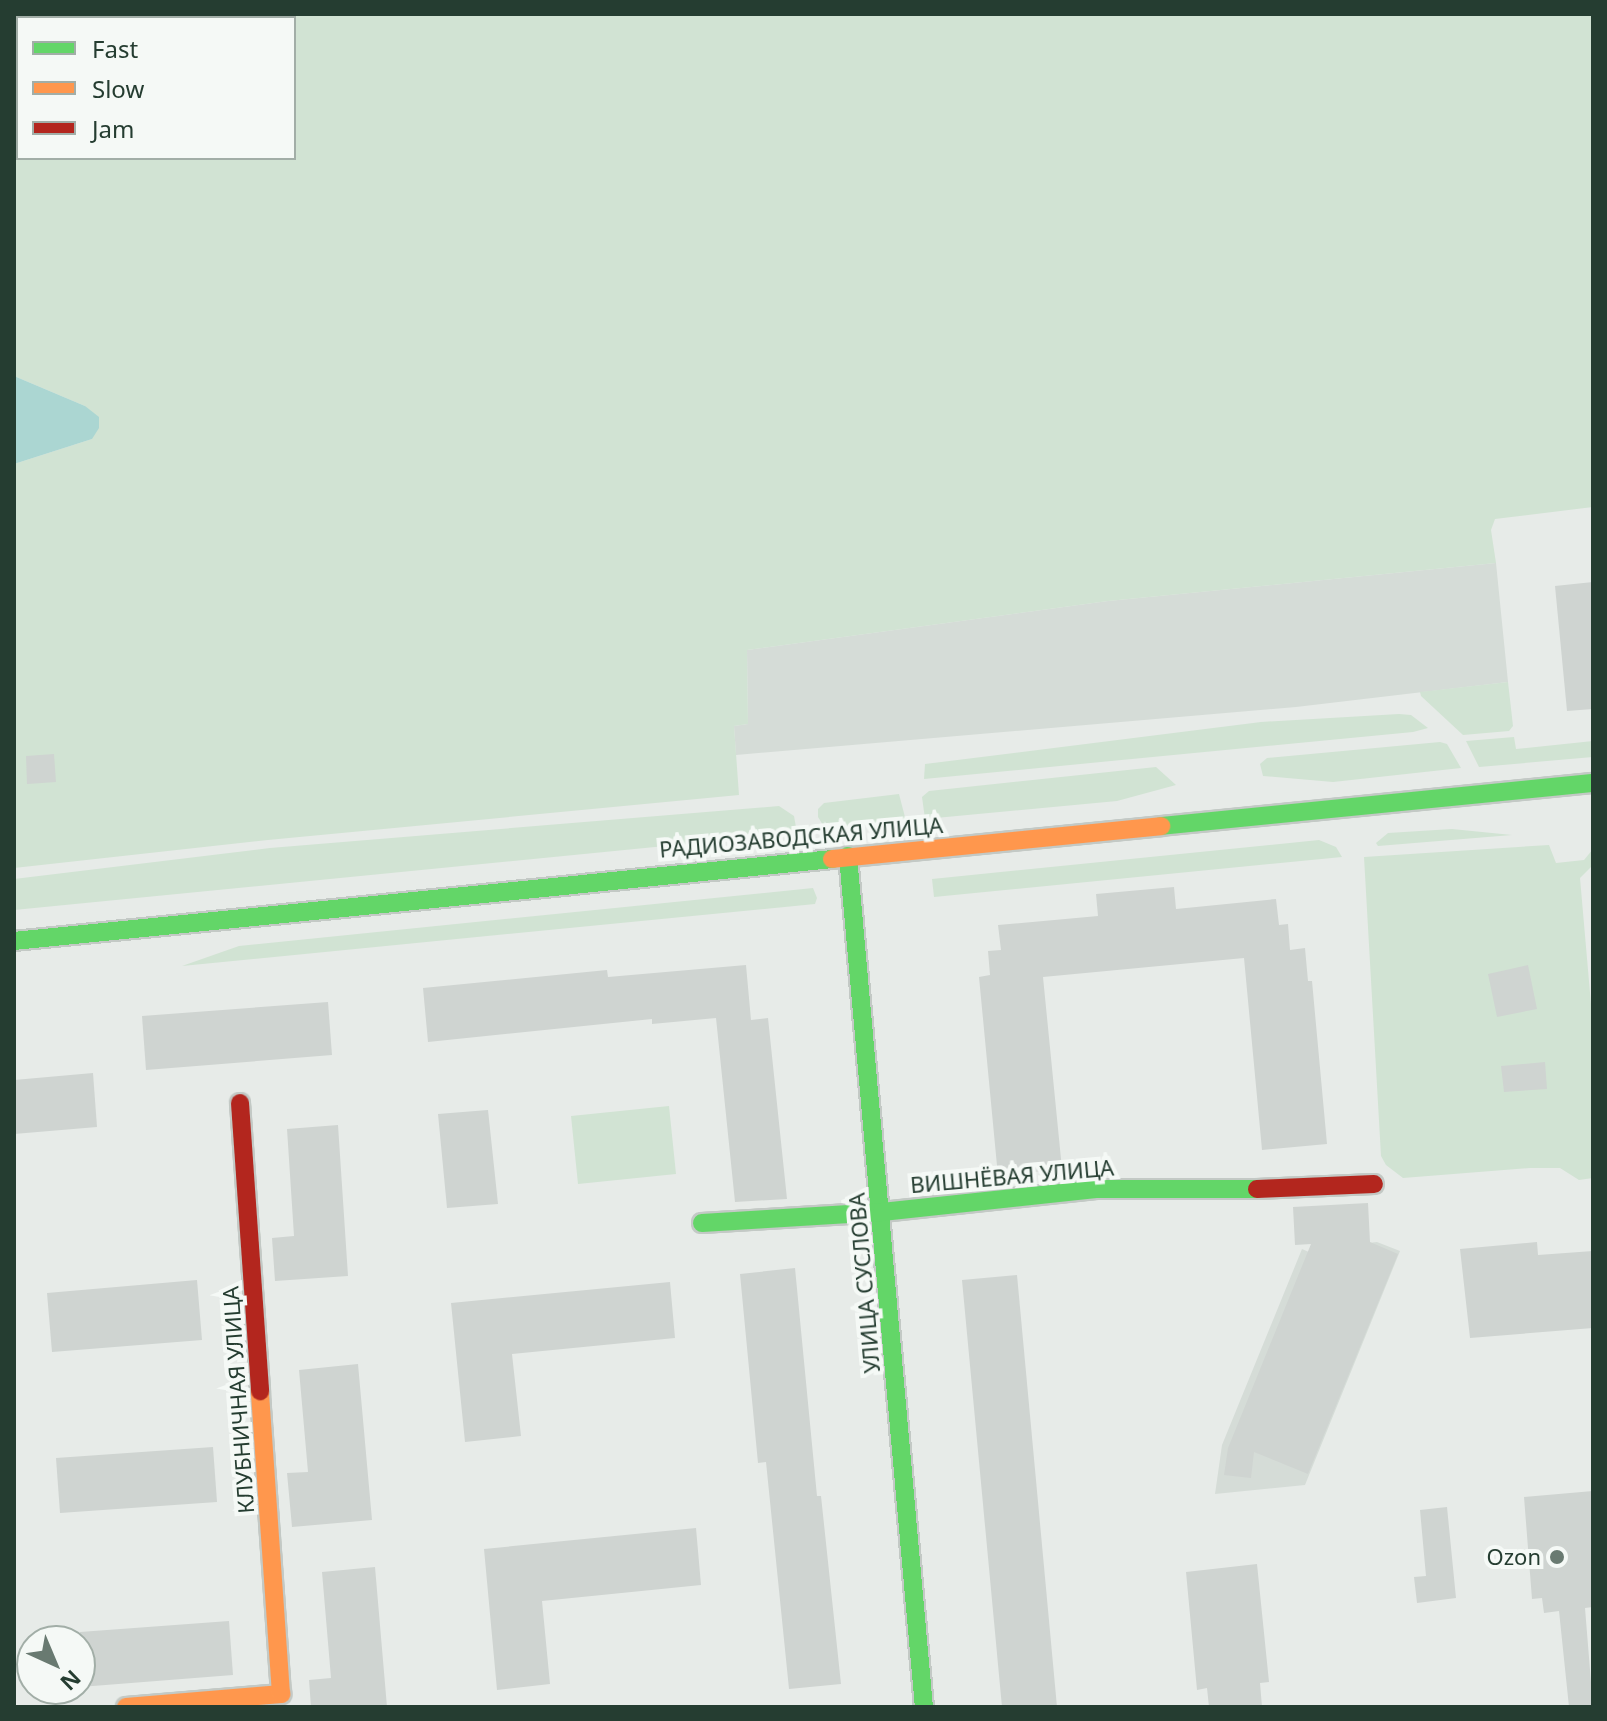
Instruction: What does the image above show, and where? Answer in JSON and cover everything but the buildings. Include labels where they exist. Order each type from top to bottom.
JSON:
[{"type":"street","name":"РАДИОЗАВОДСКАЯ УЛИЦА","points":[[14,941],[1593,783]]},
{"type":"street","name":"УЛИЦА СУСЛОВА","points":[[848,856],[924,1707]]},
{"type":"street","name":"КЛУБНИЧНАЯ УЛИЦА","points":[[126,1707],[281,1694],[240,1103]]},
{"type":"street","name":"ВИШНЁВАЯ УЛИЦА","points":[[702,1223],[882,1212],[1096,1189],[1217,1191],[1374,1184]]},
{"type":"shaded area","points":[[1496,563],[1508,682],[1296,707],[736,755],[734,726],[748,724],[747,650],[1108,601]]},
{"type":"shaded area","points":[[1377,1242],[1400,1251],[1305,1485],[1215,1494],[1222,1445],[1302,1249],[1329,1261],[1335,1247]]},
{"type":"green space","points":[[14,14],[1593,14],[1593,507],[1495,519],[1491,530],[1496,563],[1108,601],[747,650],[748,724],[734,726],[739,795],[268,840],[14,868],[14,464],[92,439],[85,406],[14,376]]},
{"type":"green space","points":[[1508,682],[1513,726],[1509,731],[1463,735],[1420,692]]},
{"type":"green space","points":[[1411,715],[1428,728],[1413,732],[924,779],[925,764],[1261,722]]},
{"type":"green space","points":[[1514,737],[1516,749],[1593,741],[1593,757],[1479,767],[1466,741]]},
{"type":"green space","points":[[1440,742],[1447,744],[1461,768],[1333,782],[1263,776],[1260,764],[1267,758]]},
{"type":"green space","points":[[1156,767],[1176,785],[1117,801],[925,819],[922,797],[929,791]]},
{"type":"green space","points":[[899,794],[906,821],[826,830],[818,817],[818,809],[824,803]]},
{"type":"green space","points":[[779,806],[794,816],[797,833],[14,910],[14,879],[270,848]]},
{"type":"green space","points":[[1452,829],[1512,835],[1378,846],[1376,843],[1388,833]]},
{"type":"green space","points":[[1319,840],[1336,847],[1342,857],[934,897],[932,879]]},
{"type":"green space","points":[[1549,845],[1556,863],[1584,860],[1593,849],[1593,865],[1580,878],[1593,1027],[1593,1178],[1579,1180],[1560,1168],[1530,1168],[1403,1178],[1386,1165],[1381,1156],[1364,857]]},
{"type":"green space","points":[[813,888],[817,898],[815,904],[182,966],[239,946]]},
{"type":"green space","points":[[669,1106],[676,1174],[578,1184],[571,1116]]},
{"type":"water","points":[[14,376],[85,406],[99,417],[99,428],[92,439],[14,464]]},
{"type":"traffic: fast","points":[[1161,826],[1593,783]]},
{"type":"traffic: fast","points":[[848,856],[924,1707]]},
{"type":"traffic: fast","points":[[14,941],[832,859]]},
{"type":"traffic: fast","points":[[702,1223],[882,1212],[1096,1189],[1257,1189]]},
{"type":"traffic: slow","points":[[832,859],[1161,826]]},
{"type":"traffic: slow","points":[[126,1707],[281,1694],[260,1391]]},
{"type":"traffic: jam","points":[[240,1103],[260,1391]]},
{"type":"traffic: jam","points":[[1257,1189],[1374,1184]]},
{"type":"place","name":"Ozon","points":[[1557,1557]]}]
